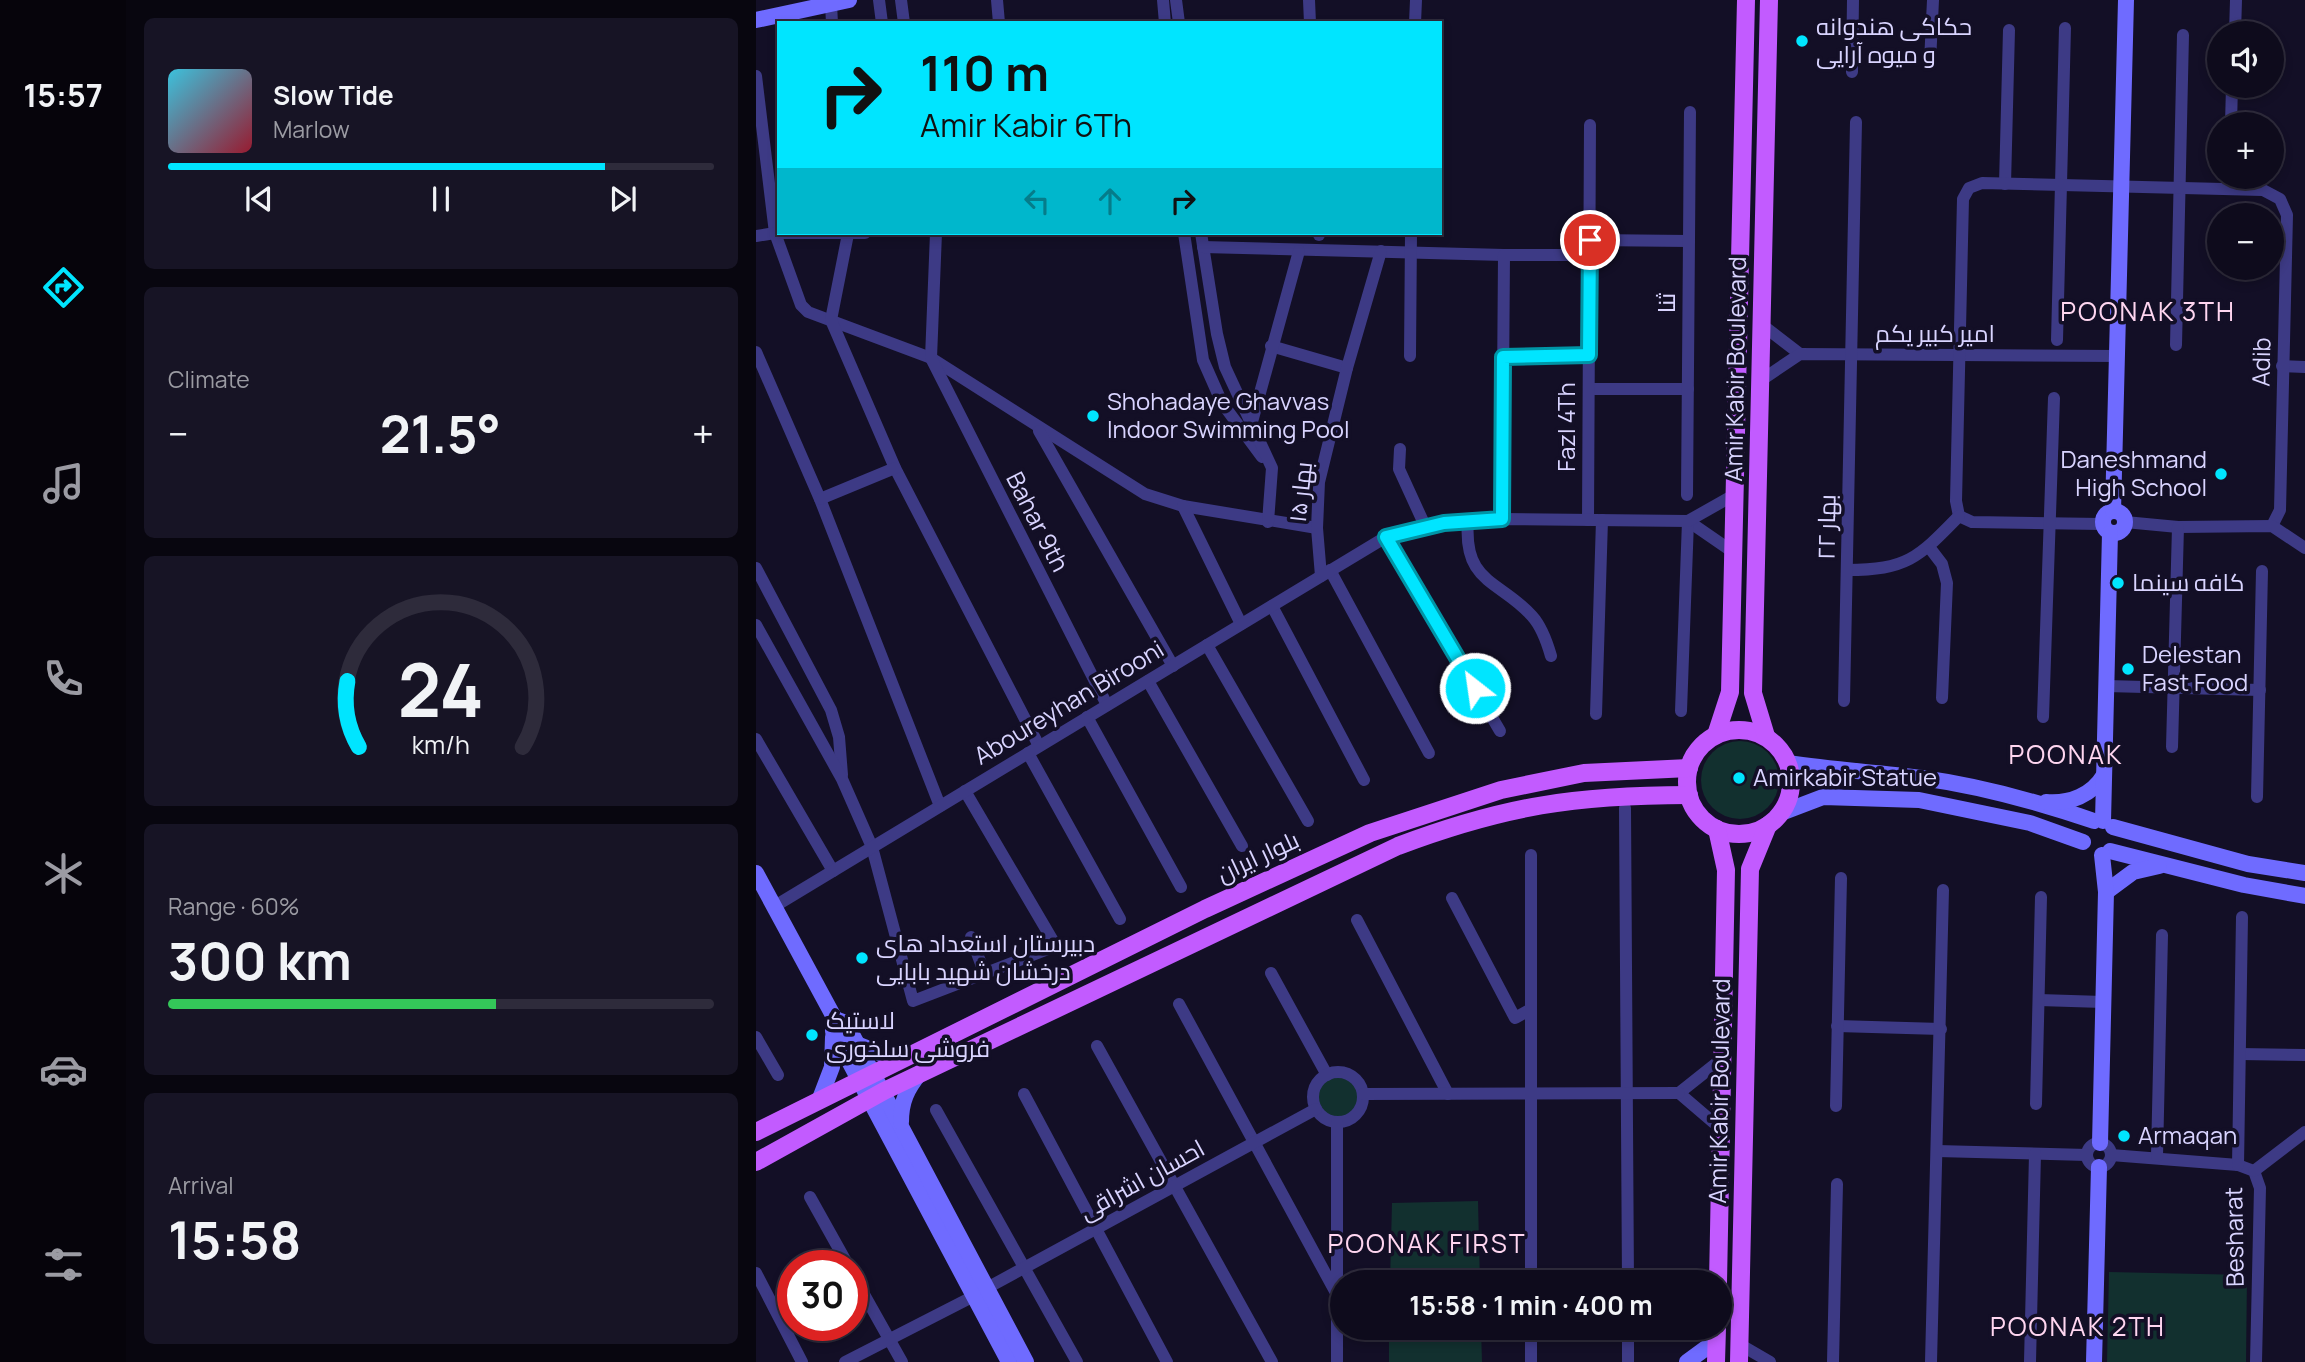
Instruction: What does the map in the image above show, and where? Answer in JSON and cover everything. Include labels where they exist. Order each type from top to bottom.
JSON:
[{"type":"main road","points":[[756,20],[849,0]]},
{"type":"main road","points":[[2106,1149],[2103,1002],[2106,853],[2117,839],[2103,823],[2126,0]]},
{"type":"main road","name":"Amir Kabir Boulevard","points":[[1716,735],[1730,692],[1743,2]]},
{"type":"main road","name":"Amir Kabir Boulevard","points":[[1766,736],[1753,693],[1761,324],[1773,3]]},
{"type":"main road","points":[[1775,819],[1789,798],[1792,780],[1788,763],[1780,748],[1766,736],[1750,730],[1732,729],[1716,735],[1699,749],[1689,768],[1689,795],[1699,815],[1717,829],[1734,834],[1752,833],[1823,797],[1919,800],[2030,822],[2082,842],[2092,853],[2106,853],[2166,865],[2244,885],[2305,896]]},
{"type":"main road","points":[[1788,763],[1921,778],[2036,801],[2248,864],[2305,873]]},
{"type":"main road","name":"بلوار ایران","points":[[756,1132],[1205,909],[1370,832],[1501,789],[1584,773],[1689,768]]},
{"type":"main road","points":[[2036,801],[2068,800],[2083,795],[2097,786],[2104,775]]},
{"type":"main road","name":"بلوار ایران","points":[[756,1162],[920,1073],[1343,870],[1459,823],[1555,801],[1614,795],[1689,795]]},
{"type":"main road","name":"Amir Kabir Boulevard","points":[[1739,1353],[1750,869],[1775,819]]},
{"type":"main road","points":[[2082,842],[2084,829],[2103,823]]},
{"type":"main road","name":"Amir Kabir Boulevard","points":[[1717,829],[1726,870],[1718,1270]]},
{"type":"main road","points":[[2106,892],[2133,872],[2166,865]]},
{"type":"main road","points":[[756,873],[834,1025],[876,1095],[981,1292],[1026,1362]]},
{"type":"main road","points":[[834,1025],[846,1023],[859,1045],[866,1077]]},
{"type":"main road","points":[[819,1101],[832,1067],[834,1025]]},
{"type":"main road","points":[[859,1045],[887,1055],[917,1052]]},
{"type":"main road","points":[[901,1125],[905,1097],[920,1073]]},
{"type":"main road","points":[[876,1095],[901,1125],[981,1292],[1009,1362]]},
{"type":"main road","points":[[2093,1161],[2094,1362]]},
{"type":"main road","points":[[1687,1362],[1711,1340]]},
{"type":"main road","points":[[1716,1362],[1717,1340]]},
{"type":"street","points":[[879,0],[882,21]]},
{"type":"street","points":[[901,0],[904,21]]},
{"type":"street","points":[[997,0],[999,21]]},
{"type":"street","points":[[1163,0],[1165,21]]},
{"type":"street","points":[[1176,0],[1178,21]]},
{"type":"street","points":[[1309,0],[1310,21]]},
{"type":"street","points":[[1415,21],[1416,0]]},
{"type":"street","points":[[1852,72],[1853,0]]},
{"type":"street","points":[[1930,62],[1933,0]]},
{"type":"street","points":[[2235,21],[2236,0]]},
{"type":"street","points":[[831,4],[832,21]]},
{"type":"street","points":[[2057,340],[2065,28]]},
{"type":"street","points":[[2006,184],[2010,30]]},
{"type":"street","points":[[2176,345],[2183,34]]},
{"type":"street","points":[[756,76],[775,233],[801,305],[808,312],[931,358],[1145,495],[1183,506],[1317,528]]},
{"type":"street","name":"ثنا","points":[[1687,495],[1690,112]]},
{"type":"street","name":"بهار ۲۲","points":[[1844,701],[1856,122]]},
{"type":"street","name":"Fazl 4Th","points":[[1588,520],[1590,125]]},
{"type":"street","points":[[1959,516],[1956,501],[1963,199],[1969,188],[1982,183],[2180,188],[2207,185]]},
{"type":"street","name":"Adib","points":[[2258,189],[2280,199],[2287,215],[2280,510],[2272,526]]},
{"type":"street","points":[[756,236],[775,233]]},
{"type":"street","points":[[848,235],[831,320],[894,468],[1120,919]]},
{"type":"street","points":[[931,358],[936,235]]},
{"type":"street","points":[[1184,235],[1203,360],[1222,403],[1245,438],[1272,468]]},
{"type":"street","points":[[1202,235],[1225,367],[1272,468],[1268,522]]},
{"type":"street","points":[[1410,356],[1411,235]]},
{"type":"street","points":[[1590,240],[1689,241]]},
{"type":"street","points":[[1203,247],[1590,255]]},
{"type":"street","points":[[1252,422],[1298,251]]},
{"type":"street","name":"بهار ۱۵","points":[[1326,573],[1317,528],[1319,482],[1347,368],[1381,251]]},
{"type":"street","points":[[1502,519],[1504,255]]},
{"type":"street","points":[[1760,381],[1800,354],[1761,324]]},
{"type":"street","points":[[1271,346],[1347,368]]},
{"type":"street","points":[[756,352],[820,499],[940,806]]},
{"type":"street","name":"امیر کبیر یکم","points":[[1800,354],[2117,356]]},
{"type":"street","points":[[1503,357],[1589,355]]},
{"type":"street","name":"Bahar 9th","points":[[931,358],[1107,705]]},
{"type":"street","points":[[2282,366],[2305,367]]},
{"type":"street","points":[[1588,389],[1688,390]]},
{"type":"street","points":[[2043,717],[2054,398]]},
{"type":"street","points":[[1037,428],[1173,666]]},
{"type":"street","points":[[1400,449],[1399,469],[1426,527]]},
{"type":"street","points":[[820,499],[894,468]]},
{"type":"street","points":[[1688,521],[1734,495]]},
{"type":"street","points":[[1183,506],[1241,624]]},
{"type":"street","points":[[1959,516],[1972,522],[2113,522],[2178,527],[2272,526],[2305,548]]},
{"type":"street","points":[[1847,570],[1880,570],[1904,564],[1929,547],[1959,516]]},
{"type":"street","name":"Aboureyhan Birooni","points":[[775,906],[1386,537],[1426,527],[1502,519],[1688,521]]},
{"type":"street","points":[[1596,714],[1602,520]]},
{"type":"street","points":[[1468,521],[1466,539],[1475,565],[1502,593],[1532,616],[1545,636],[1552,656]]},
{"type":"street","points":[[1688,521],[1733,552]]},
{"type":"street","points":[[1681,711],[1688,521]]},
{"type":"street","points":[[2172,747],[2178,527]]},
{"type":"street","points":[[1386,537],[1500,731]]},
{"type":"street","points":[[1929,547],[1942,564],[1947,583],[1942,698]]},
{"type":"street","points":[[756,568],[831,710],[839,737],[842,779]]},
{"type":"street","points":[[2257,797],[2262,572]]},
{"type":"street","points":[[1326,573],[1429,753]]},
{"type":"street","points":[[1272,606],[1364,780]]},
{"type":"street","points":[[756,625],[842,779],[872,847],[913,1002],[1056,946],[965,791]]},
{"type":"street","points":[[1207,645],[1308,821]]},
{"type":"street","points":[[1148,681],[1242,846]]},
{"type":"street","points":[[2106,686],[2260,690]]},
{"type":"street","points":[[1087,717],[1181,887]]},
{"type":"street","points":[[756,739],[833,871]]},
{"type":"street","points":[[1625,808],[1628,1270]]},
{"type":"street","points":[[1531,855],[1531,1270]]},
{"type":"street","points":[[1836,1106],[1841,878]]},
{"type":"street","points":[[1931,1362],[1941,1029],[1942,890]]},
{"type":"street","points":[[2036,1104],[2041,897]]},
{"type":"street","points":[[1452,898],[1515,1018],[1531,1009]]},
{"type":"street","points":[[2238,1165],[2242,917]]},
{"type":"street","points":[[1357,920],[1448,1094]]},
{"type":"street","points":[[2157,1156],[2162,935]]},
{"type":"street","points":[[971,937],[984,972]]},
{"type":"street","points":[[1271,973],[1326,1075]]},
{"type":"street","points":[[2039,1000],[2103,1002]]},
{"type":"street","points":[[1179,1004],[1330,1282]]},
{"type":"street","points":[[1837,1026],[1941,1029]]},
{"type":"street","points":[[756,1037],[778,1074]]},
{"type":"street","points":[[1097,1046],[1272,1362]]},
{"type":"street","points":[[2240,1054],[2305,1055]]},
{"type":"street","points":[[1363,1094],[1679,1093],[1723,1058]]},
{"type":"street","points":[[1334,1072],[1350,1074],[1357,1080],[1363,1094],[1360,1111],[1353,1117],[1337,1122],[1322,1116],[1316,1109],[1313,1094],[1326,1075],[1334,1072]]},
{"type":"street","points":[[1679,1093],[1721,1129]]},
{"type":"street","points":[[1024,1094],[1167,1362]]},
{"type":"street","name":"احسان اشراقی","points":[[845,1362],[981,1292],[1316,1109]]},
{"type":"street","points":[[936,1110],[1077,1362]]},
{"type":"street","points":[[1336,1270],[1337,1122]]},
{"type":"street","points":[[2253,1171],[2305,1132]]},
{"type":"street","points":[[1937,1151],[2035,1154],[2108,1164],[2106,1149],[2091,1147],[2093,1161]]},
{"type":"street","name":"Besharat","points":[[2106,1149],[2238,1165],[2253,1171],[2260,1188],[2256,1362]]},
{"type":"street","points":[[2029,1362],[2035,1154]]},
{"type":"street","points":[[1833,1362],[1836,1184]]},
{"type":"street","points":[[810,1197],[840,1250]]},
{"type":"street","points":[[756,1273],[802,1362]]},
{"type":"street","points":[[868,1302],[902,1362]]},
{"type":"street","points":[[1337,1340],[1337,1362]]},
{"type":"street","points":[[1531,1340],[1531,1362]]},
{"type":"street","points":[[1628,1340],[1628,1362]]},
{"type":"street","points":[[1739,1353],[1770,1362]]},
{"type":"green space","points":[[1740,741],[1755,744],[1767,753],[1776,765],[1779,780],[1776,795],[1767,807],[1755,816],[1740,819],[1725,816],[1713,807],[1704,795],[1701,780],[1704,765],[1713,753],[1725,744]]},
{"type":"green space","points":[[1338,1072],[1356,1079],[1363,1097],[1356,1115],[1338,1122],[1320,1115],[1313,1097],[1320,1079]]},
{"type":"green space","points":[[1478,1201],[1480,1270],[1390,1270],[1392,1203]]},
{"type":"green space","points":[[2109,1272],[2247,1275],[2246,1362],[2107,1362]]},
{"type":"green space","points":[[1389,1340],[1481,1340],[1482,1362],[1389,1362]]},
{"type":"place","name":"حکاکی هندوانه و میوه آرایی","points":[[1802,41]]},
{"type":"place","name":"Shohadaye Ghavvas Indoor Swimming Pool","points":[[1093,416]]},
{"type":"place","name":"Daneshmand High School","points":[[2221,474]]},
{"type":"place","name":"کافه سینما","points":[[2118,583]]},
{"type":"place","name":"Delestan Fast Food","points":[[2128,669]]},
{"type":"place","name":"Amirkabir Statue","points":[[1739,778]]},
{"type":"place","name":"دبیرستان استعداد های درخشان شهید بابایی","points":[[862,958]]},
{"type":"place","name":"لاستیک فروشی سلخوری","points":[[812,1035]]},
{"type":"place","name":"Armaqan","points":[[2124,1136]]},
{"type":"district","name":"POONAK 3TH","points":[[2148,312]]},
{"type":"district","name":"POONAK","points":[[2066,755]]},
{"type":"district","name":"POONAK FIRST","points":[[1427,1244]]},
{"type":"district","name":"POONAK 2TH","points":[[2078,1327]]},
{"type":"route","points":[[1475,688],[1386,537],[1444,523],[1502,519],[1503,357],[1589,355],[1590,240]]}]
